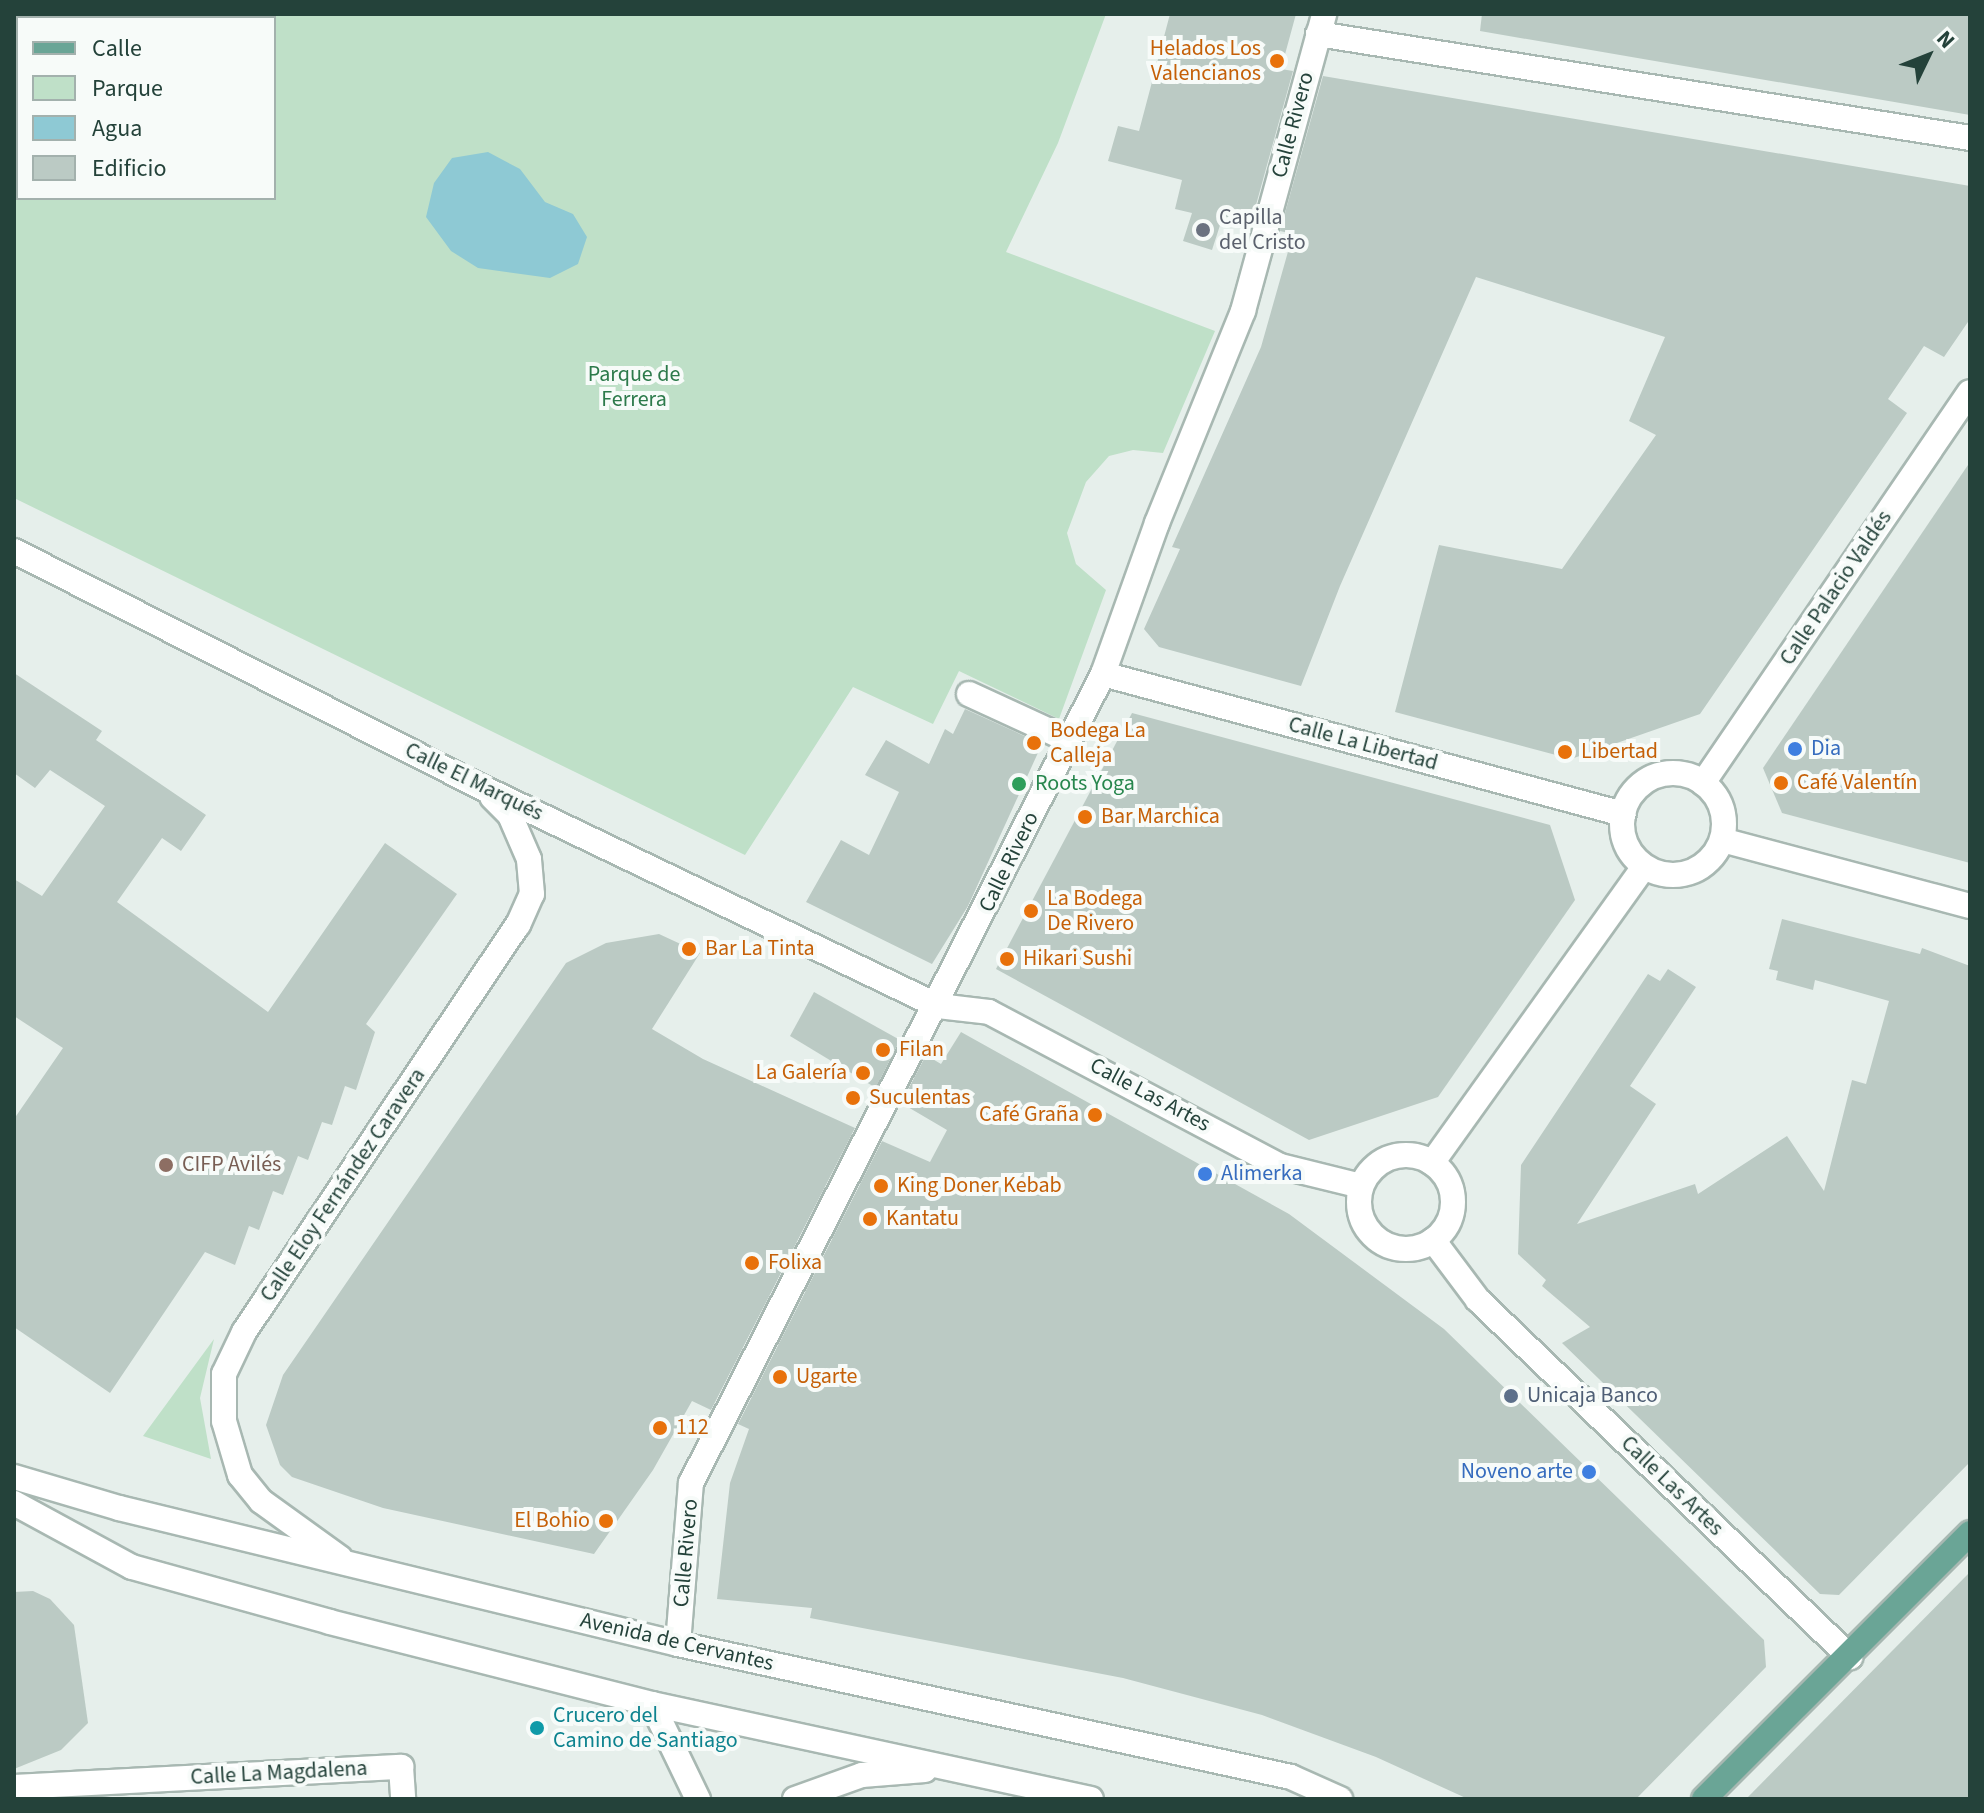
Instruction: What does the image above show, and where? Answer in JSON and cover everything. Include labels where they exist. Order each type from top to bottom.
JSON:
[{"type":"main road","points":[[1704,1799],[1850,1657],[1970,1533]]},
{"type":"street","points":[[1321,24],[1970,138]]},
{"type":"street","name":"Calle Rivero","points":[[678,1644],[691,1483],[938,1006],[1103,674],[1157,523],[1243,311],[1321,24]]},
{"type":"street","name":"Calle Palacio Valdés","points":[[1703,783],[1970,392]]},
{"type":"street","name":"Calle El Marqués","points":[[14,551],[479,786],[938,1006]]},
{"type":"street","name":"Calle La Libertad","points":[[1103,674],[1623,814]]},
{"type":"street","points":[[969,694],[1069,740]]},
{"type":"street","points":[[1676,773],[1703,783],[1719,802],[1722,840],[1704,866],[1674,875],[1644,867],[1626,843],[1623,814],[1637,789],[1662,774],[1676,773]]},
{"type":"street","name":"Calle Eloy Fernández Caravera","points":[[352,1566],[261,1501],[240,1475],[224,1421],[224,1374],[244,1332],[528,904],[532,894],[529,859],[510,815],[479,786]]},
{"type":"street","points":[[1722,840],[1970,906]]},
{"type":"street","points":[[1432,1163],[1644,867]]},
{"type":"street","name":"Calle Las Artes","points":[[938,1006],[989,1012],[1280,1166],[1361,1186]]},
{"type":"street","points":[[1416,1156],[1432,1163],[1443,1173],[1453,1201],[1444,1230],[1418,1247],[1385,1244],[1362,1220],[1361,1186],[1383,1160],[1416,1156]]},
{"type":"street","name":"Calle Las Artes","points":[[1433,1240],[1478,1300],[1850,1657]]},
{"type":"street","name":"Avenida de Cervantes","points":[[14,1477],[352,1566],[678,1644],[1291,1777],[1340,1799]]},
{"type":"street","points":[[14,1503],[132,1567],[652,1704],[1091,1799]]},
{"type":"street","points":[[652,1704],[698,1799]]},
{"type":"street","name":"Calle La Magdalena","points":[[14,1787],[401,1767],[403,1799]]},
{"type":"street","points":[[795,1799],[862,1775],[952,1768]]},
{"type":"green space","name":"Parque de Ferrera","points":[[14,14],[1106,14],[1058,143],[1006,252],[1215,331],[1163,453],[1133,450],[1109,456],[1086,482],[1067,533],[1076,564],[1106,590],[1059,719],[959,671],[933,724],[853,687],[745,855],[14,498]]},
{"type":"green space","points":[[214,1339],[200,1398],[211,1459],[143,1436]]},
{"type":"water","points":[[488,152],[520,169],[545,202],[573,214],[587,237],[578,264],[550,278],[478,268],[451,251],[426,217],[434,183],[452,158]]},
{"type":"building","points":[[1170,14],[1296,14],[1281,69],[1293,71],[1251,223],[1223,216],[1212,250],[1183,241],[1192,213],[1175,209],[1182,180],[1108,161],[1118,126],[1139,131]]},
{"type":"building","points":[[1482,14],[1970,14],[1970,115],[1480,31]]},
{"type":"building","points":[[1323,76],[1970,186],[1970,319],[1944,357],[1924,346],[1888,399],[1907,413],[1700,714],[1571,759],[1395,712],[1439,545],[1562,569],[1656,435],[1629,421],[1665,337],[1476,277],[1340,586],[1301,686],[1159,647],[1144,629],[1180,549],[1172,547],[1261,347],[1293,234],[1280,231]]},
{"type":"building","points":[[1970,462],[1970,863],[1782,813],[1763,768]]},
{"type":"building","points":[[14,673],[102,731],[96,740],[206,815],[181,851],[162,838],[117,902],[268,1012],[385,843],[457,894],[366,1024],[375,1032],[356,1090],[345,1086],[332,1125],[322,1122],[308,1160],[298,1156],[283,1195],[273,1191],[259,1230],[249,1226],[235,1265],[205,1252],[110,1393],[14,1327],[14,1119],[63,1048],[14,1016],[14,879],[42,896],[105,806],[50,770],[35,788],[14,773]]},
{"type":"building","points":[[965,709],[1042,744],[968,906],[932,964],[806,902],[841,840],[869,855],[899,792],[865,775],[886,740],[929,764],[945,729],[953,734]]},
{"type":"building","points":[[1132,713],[1550,825],[1575,900],[1438,1097],[1309,1140],[996,969]]},
{"type":"building","points":[[1782,919],[1920,954],[1922,948],[1970,966],[1970,1462],[1839,1595],[1820,1594],[1562,1343],[1590,1327],[1542,1286],[1546,1280],[1518,1254],[1521,1165],[1648,974],[1660,981],[1668,969],[1696,987],[1630,1086],[1656,1104],[1577,1224],[1695,1184],[1698,1194],[1787,1136],[1824,1191],[1852,1080],[1866,1084],[1889,1001],[1815,980],[1813,990],[1776,980],[1778,971],[1769,969]]},
{"type":"building","points":[[659,934],[700,953],[652,1029],[703,1059],[855,1128],[711,1410],[692,1401],[653,1470],[594,1554],[383,1508],[292,1477],[280,1465],[266,1425],[283,1375],[566,963],[606,943]]},
{"type":"building","points":[[814,992],[900,1040],[876,1088],[790,1036]]},
{"type":"building","points":[[961,1032],[1289,1214],[1444,1329],[1764,1640],[1766,1667],[1636,1799],[1468,1799],[1376,1757],[1262,1715],[1123,1678],[810,1618],[812,1608],[717,1599],[730,1483],[749,1429],[738,1424],[882,1141],[930,1162],[947,1130],[901,1103],[926,1055],[941,1064]]},
{"type":"building","points":[[1970,1572],[1970,1799],[1746,1799]]},
{"type":"building","points":[[33,1591],[50,1599],[74,1625],[88,1723],[61,1750],[14,1769],[14,1592]]},
{"type":"place","name":"Helados Los Valencianos","points":[[1277,61]]},
{"type":"place","name":"Capilla del Cristo","points":[[1203,230]]},
{"type":"place","name":"Bodega La Calleja","points":[[1034,743]]},
{"type":"place","name":"Dia","points":[[1795,749]]},
{"type":"place","name":"Libertad","points":[[1565,752]]},
{"type":"place","name":"Café Valentín","points":[[1781,783]]},
{"type":"place","name":"Roots Yoga","points":[[1019,784]]},
{"type":"place","name":"Bar Marchica","points":[[1085,817]]},
{"type":"place","name":"La Bodega De Rivero","points":[[1031,911]]},
{"type":"place","name":"Bar La Tinta","points":[[689,949]]},
{"type":"place","name":"Hikari Sushi","points":[[1007,959]]},
{"type":"place","name":"Filan","points":[[883,1050]]},
{"type":"place","name":"La Galería","points":[[863,1073]]},
{"type":"place","name":"Suculentas","points":[[853,1098]]},
{"type":"place","name":"Café Graña","points":[[1095,1115]]},
{"type":"place","name":"CIFP Avilés","points":[[166,1165]]},
{"type":"place","name":"Alimerka","points":[[1205,1174]]},
{"type":"place","name":"King Doner Kebab","points":[[881,1186]]},
{"type":"place","name":"Kantatu","points":[[870,1219]]},
{"type":"place","name":"Folixa","points":[[752,1263]]},
{"type":"place","name":"Ugarte","points":[[780,1377]]},
{"type":"place","name":"Unicaja Banco","points":[[1511,1396]]},
{"type":"place","name":"112","points":[[660,1428]]},
{"type":"place","name":"Noveno arte","points":[[1589,1472]]},
{"type":"place","name":"El Bohio","points":[[606,1521]]},
{"type":"place","name":"Crucero del Camino de Santiago","points":[[537,1728]]}]
